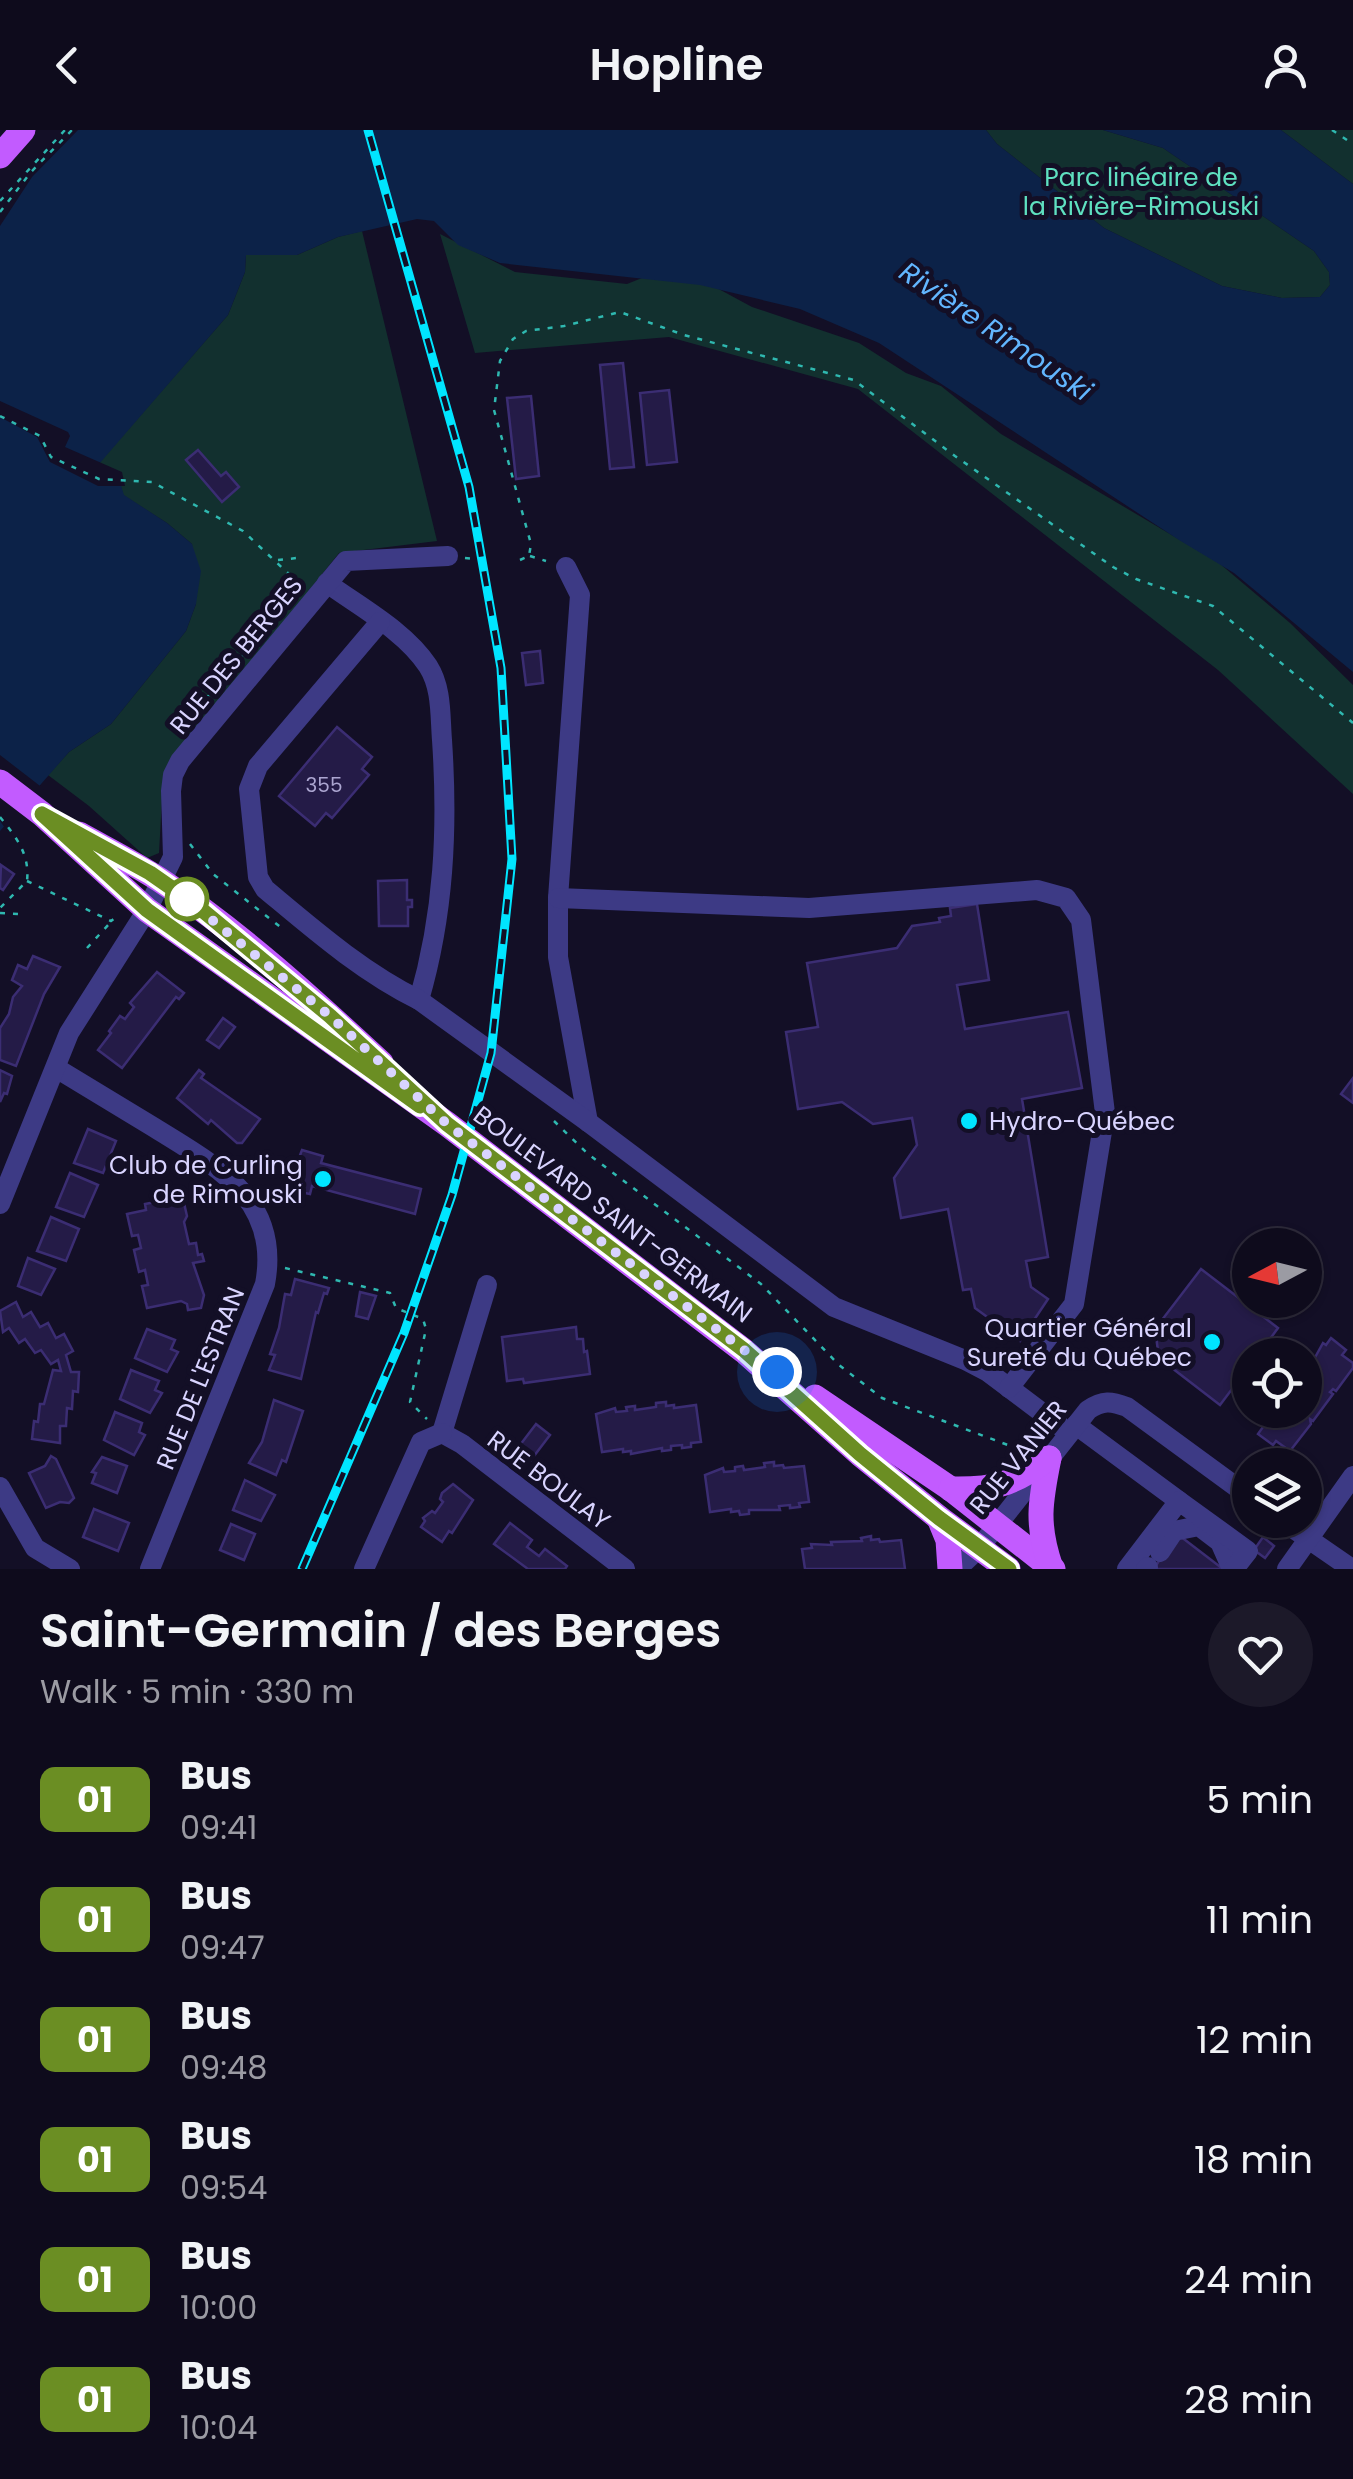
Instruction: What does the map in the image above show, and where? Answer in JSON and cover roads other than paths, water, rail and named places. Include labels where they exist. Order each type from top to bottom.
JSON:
[{"type":"main road","points":[[0,156],[24,130]]},
{"type":"main road","name":"BOULEVARD SAINT-GERMAIN","points":[[0,782],[42,814],[162,882],[330,1016],[447,1124]]},
{"type":"main road","name":"BOULEVARD SAINT-GERMAIN","points":[[42,814],[136,910],[447,1124],[744,1350],[939,1518],[976,1558],[1008,1569]]},
{"type":"main road","name":"BOULEVARD SAINT-GERMAIN","points":[[744,1350],[951,1488],[1052,1568]]},
{"type":"main road","points":[[951,1488],[980,1490],[1005,1486],[1049,1458]]},
{"type":"main road","points":[[1049,1458],[1039,1516],[1052,1568]]},
{"type":"main road","points":[[939,1518],[954,1569]]},
{"type":"street","name":"RUE DES BERGES","points":[[0,1204],[69,1033],[136,910],[162,882],[174,857],[172,791],[180,761],[346,561],[448,556]]},
{"type":"street","points":[[566,567],[580,595],[558,898],[558,957],[588,1122]]},
{"type":"street","points":[[327,583],[417,651],[439,692],[446,806],[441,897],[431,957],[418,1000]]},
{"type":"street","points":[[380,622],[258,766],[249,789],[258,877],[265,889],[331,943],[556,1098],[834,1307],[965,1360],[1248,1551],[1232,1569],[1220,1542],[1199,1526],[1174,1532],[1145,1564]]},
{"type":"street","points":[[558,898],[809,908],[1036,890],[1066,898],[1081,920],[1106,1113],[1074,1304],[1008,1388]]},
{"type":"street","name":"RUE DE L'ESTRAN","points":[[56,1068],[224,1170],[255,1210],[268,1265],[265,1284],[150,1569]]},
{"type":"street","points":[[364,1569],[422,1442],[442,1432],[488,1285]]},
{"type":"street","name":"RUE VANIER","points":[[954,1569],[976,1558],[996,1524],[1072,1429],[1098,1403],[1110,1400],[1128,1407],[1232,1484]]},
{"type":"street","name":"RUE BOULAY","points":[[442,1432],[625,1569]]},
{"type":"street","points":[[1287,1569],[1353,1476]]},
{"type":"street","points":[[0,1487],[34,1548],[70,1569]]},
{"type":"street","points":[[1145,1564],[1179,1501]]},
{"type":"street","points":[[1305,1538],[1352,1569]]},
{"type":"water","name":"Rivière Rimouski","points":[[78,130],[986,130],[997,144],[1104,228],[1222,286],[1282,298],[1320,297],[1330,285],[1329,272],[1314,251],[1163,148],[1103,130],[1281,130],[1353,184],[1353,672],[1234,573],[879,343],[800,309],[700,285],[500,263],[458,245],[434,221],[417,219],[338,237],[297,255],[246,255],[245,272],[228,315],[99,464],[117,473],[124,495],[192,544],[201,571],[196,604],[186,631],[111,724],[69,752],[0,831],[0,226],[32,177]]},
{"type":"railway","points":[[302,1569],[404,1333],[452,1195],[491,1053],[512,859],[501,668],[469,487],[368,130]]},
{"type":"place","name":"Hydro-Québec","points":[[969,1121]]},
{"type":"place","name":"Club de Curling de Rimouski","points":[[323,1179]]},
{"type":"place","name":"Quartier Général Sureté du Québec","points":[[1212,1342]]},
{"type":"park label","name":"Parc linéaire de la Rivière-Rimouski","points":[[1141,192]]}]
